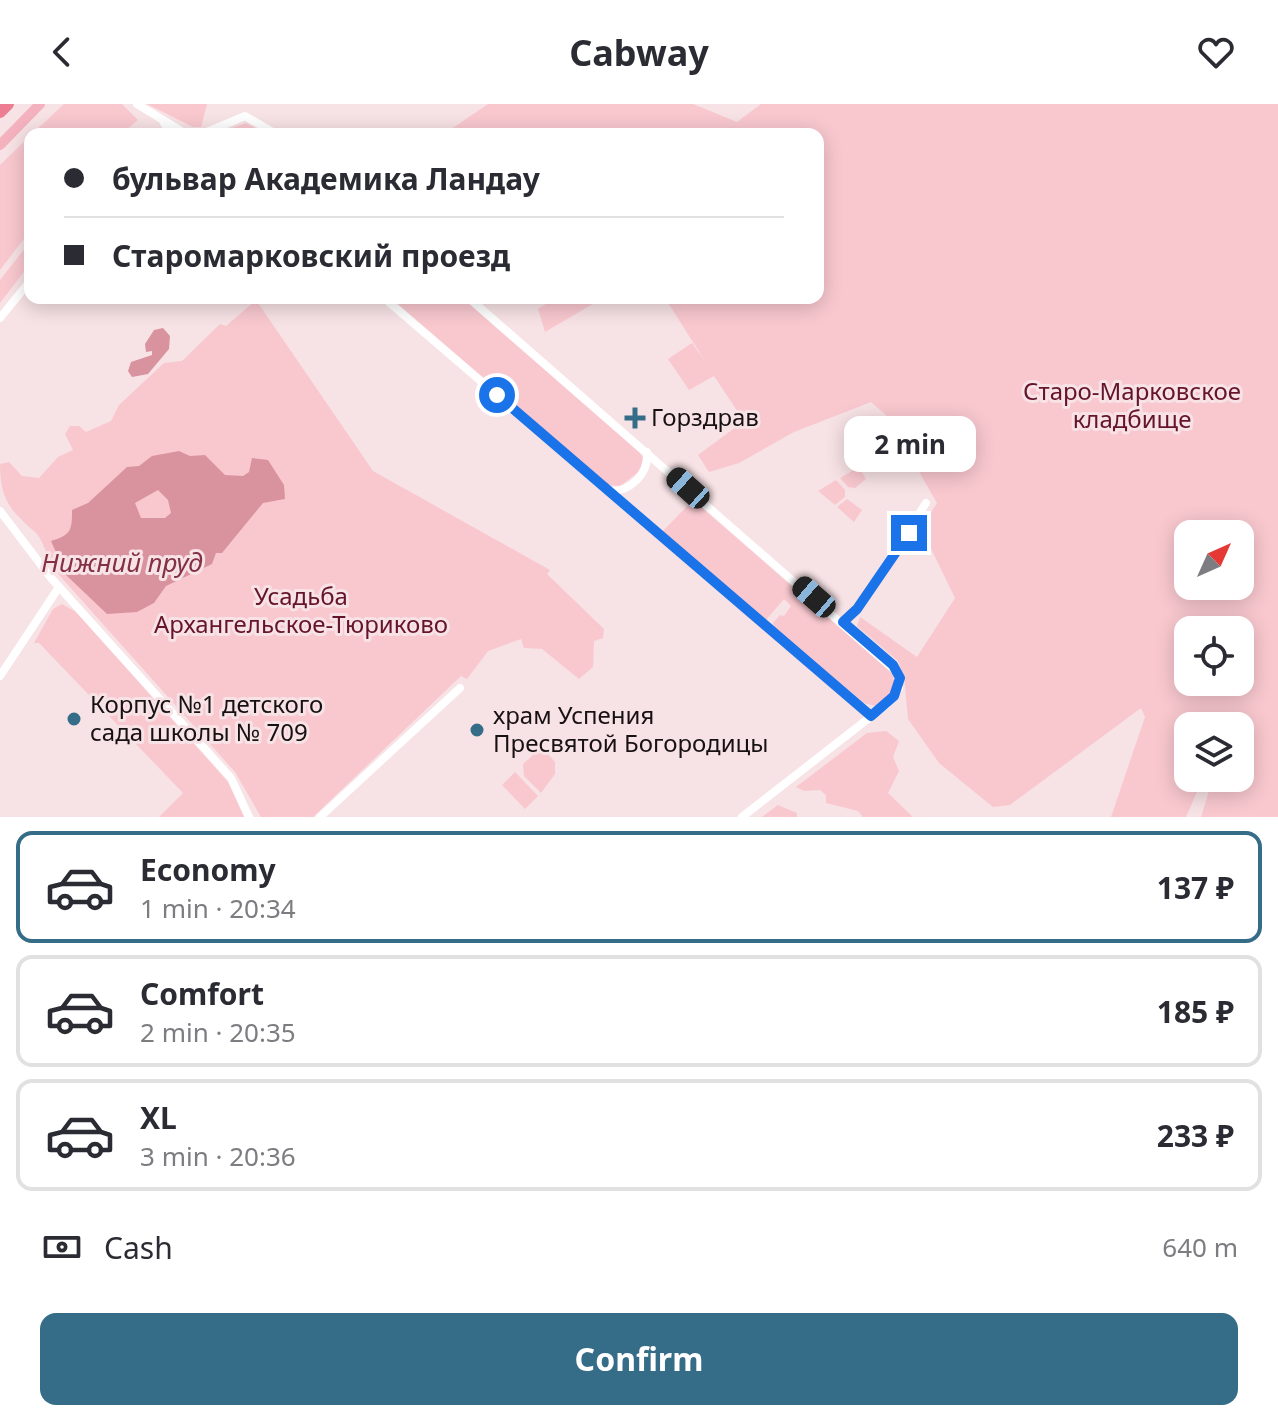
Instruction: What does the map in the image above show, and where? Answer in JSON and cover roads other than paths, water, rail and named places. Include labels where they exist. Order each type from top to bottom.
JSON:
[{"type":"highway","points":[[0,112],[8,104]]},
{"type":"main road","points":[[0,142],[40,104]]},
{"type":"street","points":[[137,104],[176,128]]},
{"type":"street","points":[[216,128],[245,116],[266,128]]},
{"type":"street","points":[[162,120],[167,128]]},
{"type":"street","points":[[0,318],[24,288]]},
{"type":"street","points":[[391,304],[871,716]]},
{"type":"street","points":[[476,304],[893,665],[900,678],[894,696],[742,817]]},
{"type":"street","points":[[608,491],[622,489],[641,476],[647,465],[647,452]]},
{"type":"street","points":[[843,622],[857,609],[926,503]]},
{"type":"street","points":[[0,511],[59,587],[231,778],[249,817]]},
{"type":"street","points":[[0,676],[59,587]]},
{"type":"street","points":[[320,817],[460,688]]},
{"type":"water","points":[[163,328],[170,336],[169,349],[148,374],[132,377],[128,371],[131,362],[152,355],[152,351],[146,352],[145,344],[154,330]]},
{"type":"water","name":"Нижний пруд","points":[[179,451],[190,456],[205,455],[225,475],[243,476],[249,472],[252,458],[268,460],[284,485],[285,499],[263,503],[222,553],[216,553],[212,564],[166,586],[154,603],[137,612],[107,614],[66,575],[51,541],[69,530],[72,510],[88,503],[127,467],[139,466],[152,456]],"holes":[[[158,490],[168,500],[171,513],[165,518],[141,518],[135,503]]]},
{"type":"place","name":"Горздрав","points":[[635,418]]},
{"type":"place","name":"Корпус №1 детского сада школы № 709","points":[[74,719]]},
{"type":"place","name":"храм Успения Пресвятой Богородицы","points":[[477,730]]},
{"type":"park label","name":"Старо-Марковское кладбище","points":[[1132,406]]},
{"type":"park label","name":"Усадьба Архангельское-Тюриково","points":[[301,611]]}]
